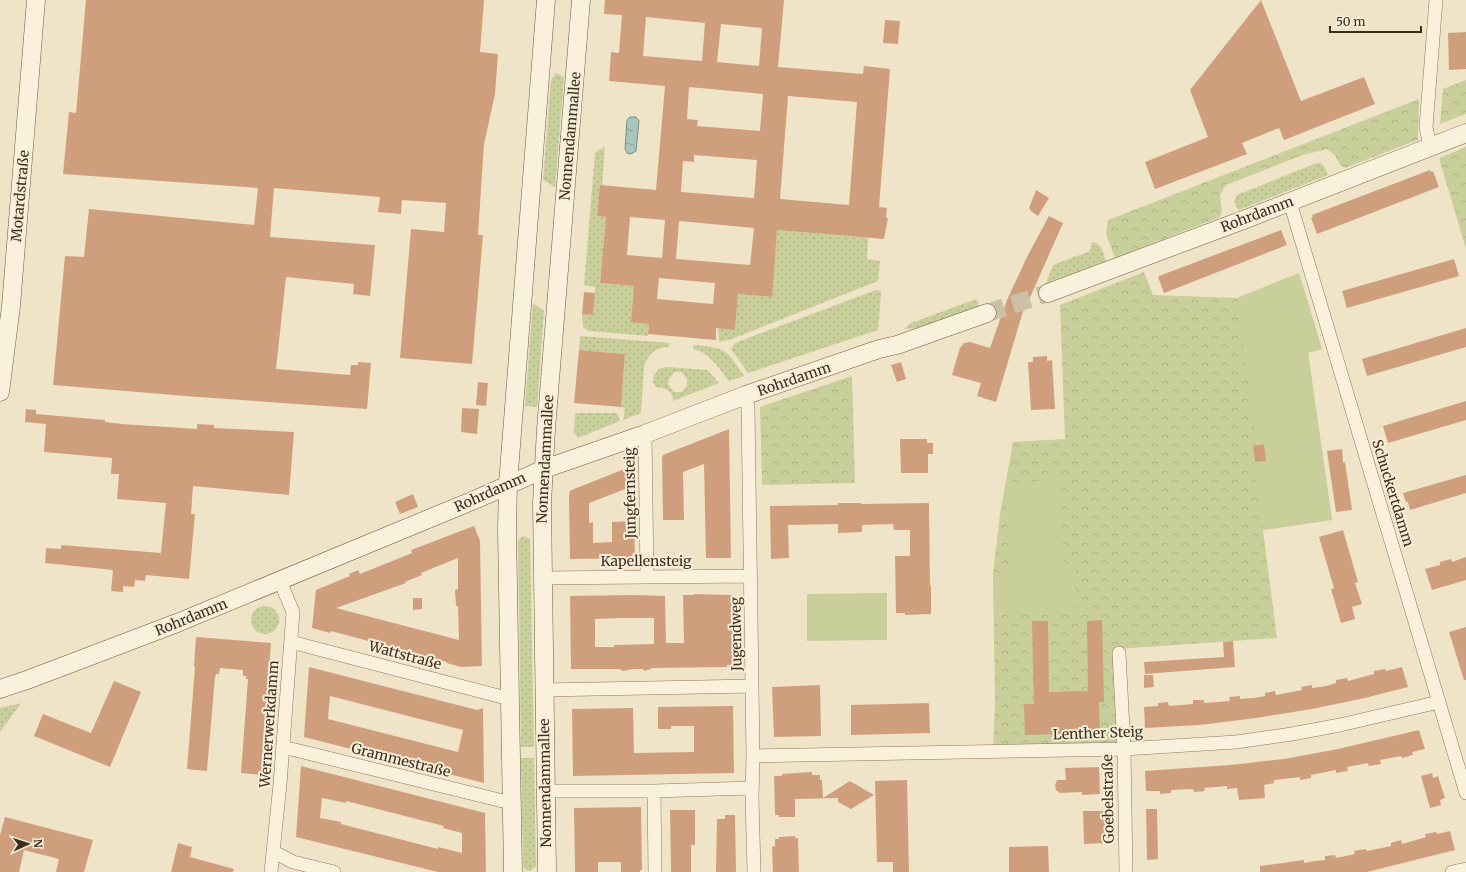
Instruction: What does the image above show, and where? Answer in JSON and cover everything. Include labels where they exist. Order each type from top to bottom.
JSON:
[{"type":"main road","name":"Motardstraße","points":[[0,392],[11,306],[36,0]]},
{"type":"main road","points":[[512,872],[507,530],[508,484],[546,0]]},
{"type":"main road","name":"Nonnendammallee","points":[[547,872],[542,510],[546,421],[581,0]]},
{"type":"main road","name":"Rohrdamm","points":[[1048,293],[1290,202],[1466,133]]},
{"type":"main road","name":"Rohrdamm","points":[[0,689],[170,625],[280,581],[544,469],[645,434],[746,395],[879,349],[897,346],[987,313]]},
{"type":"street","points":[[1430,147],[1426,128],[1436,0]]},
{"type":"street","name":"Schuckertdamm","points":[[1290,202],[1466,793]]},
{"type":"street","name":"Jugendweg","points":[[746,395],[748,408],[751,576],[754,872]]},
{"type":"street","name":"Jungfernsteig","points":[[645,434],[647,576]]},
{"type":"street","name":"Kapellensteig","points":[[542,578],[751,576]]},
{"type":"street","name":"Wernerwerkdamm","points":[[271,872],[283,747],[293,612],[280,581]]},
{"type":"street","name":"Wattstraße","points":[[291,642],[510,699]]},
{"type":"street","name":"Goebelstraße","points":[[1119,654],[1124,749],[1126,872]]},
{"type":"street","points":[[544,690],[752,686]]},
{"type":"street","name":"Lenther Steig","points":[[753,756],[1124,749],[1236,742],[1340,725],[1439,702]]},
{"type":"street","name":"Grammestraße","points":[[283,747],[512,803]]},
{"type":"street","points":[[546,791],[654,791],[752,788]]},
{"type":"street","points":[[654,791],[655,872]]},
{"type":"street","points":[[274,852],[293,862],[334,872]]},
{"type":"street","points":[[1452,872],[1466,869]]},
{"type":"green space","points":[[556,73],[564,77],[555,187],[543,180],[551,80]]},
{"type":"green space","points":[[1466,80],[1466,114],[1440,124],[1443,89]]},
{"type":"green space","points":[[1419,99],[1418,140],[1345,168],[1340,165],[1335,155],[1327,149],[1303,155],[1226,185],[1220,195],[1222,211],[1220,217],[1115,258],[1106,234],[1108,220]]},
{"type":"green space","points":[[605,146],[602,185],[600,186],[597,216],[606,217],[600,283],[634,286],[649,324],[648,336],[589,331],[583,327],[582,314],[593,315],[595,287],[584,285],[595,153]]},
{"type":"green space","points":[[1466,147],[1466,249],[1439,158]]},
{"type":"green space","points":[[1320,163],[1324,166],[1328,175],[1239,210],[1236,206],[1235,201],[1237,195],[1314,164]]},
{"type":"green space","points":[[777,230],[868,238],[867,259],[880,261],[878,281],[732,339],[719,342],[718,328],[735,330],[738,294],[771,297]]},
{"type":"green space","points":[[1092,242],[1100,246],[1106,261],[1046,283],[1053,265],[1090,251]]},
{"type":"green space","points":[[1144,272],[1153,295],[1237,298],[1299,273],[1322,349],[1308,353],[1332,520],[1263,530],[1277,638],[1119,649],[1124,749],[993,751],[995,703],[993,574],[1000,514],[1013,442],[1065,439],[1060,305]]},
{"type":"green space","points":[[1299,273],[1322,349],[1308,353],[1332,520],[1263,530],[1251,445],[1257,444],[1237,298]]},
{"type":"green space","points":[[876,290],[881,291],[878,330],[748,373],[731,349],[735,343]]},
{"type":"green space","points":[[976,299],[979,303],[977,308],[917,328],[904,329],[911,323]]},
{"type":"green space","points":[[533,303],[544,311],[537,407],[525,406]]},
{"type":"green space","points":[[580,336],[670,343],[669,347],[660,348],[651,354],[644,366],[641,413],[623,420],[625,408],[621,407],[625,354],[579,350]]},
{"type":"green space","points":[[693,345],[713,347],[724,351],[733,360],[744,376],[729,381],[709,357],[693,349]]},
{"type":"green space","points":[[668,367],[707,370],[719,383],[673,401],[672,394],[668,390],[656,387],[653,382],[655,373],[659,369]],"holes":[[[675,372],[682,372],[687,380],[687,386],[682,392],[674,392],[668,384],[669,379]]]},
{"type":"green space","points":[[852,376],[855,483],[762,485],[760,407]]},
{"type":"green space","points":[[575,413],[617,413],[620,421],[578,438],[574,433]]},
{"type":"green space","points":[[1059,480],[1064,570],[1075,570],[1077,611],[994,615],[993,574],[1010,573],[1005,483]]},
{"type":"green space","points":[[524,536],[530,539],[534,747],[521,747],[518,542],[519,539]]},
{"type":"green space","points":[[887,593],[887,640],[807,641],[807,594]]},
{"type":"green space","points":[[265,606],[275,610],[279,620],[275,630],[265,634],[255,630],[251,620],[255,610]]},
{"type":"green space","points":[[21,703],[0,732],[0,708]]},
{"type":"green space","points":[[521,758],[534,758],[536,866],[530,871],[526,870],[523,866]]},
{"type":"water","points":[[630,117],[636,117],[639,121],[636,151],[631,154],[627,153],[625,149],[627,120]]},
{"type":"building","points":[[86,0],[484,0],[480,52],[498,54],[495,94],[484,144],[478,235],[483,235],[472,364],[400,358],[411,229],[444,232],[446,203],[402,200],[401,214],[378,212],[380,197],[274,188],[270,237],[375,245],[370,296],[353,294],[354,284],[286,277],[276,369],[350,375],[351,365],[358,365],[358,362],[371,363],[367,409],[53,385],[65,256],[84,257],[89,209],[254,225],[258,188],[63,174],[69,112],[76,113]]},
{"type":"building","points":[[605,0],[784,0],[778,67],[863,74],[864,66],[890,69],[879,207],[887,208],[886,218],[888,218],[884,239],[777,230],[772,297],[738,294],[735,330],[716,328],[716,340],[648,334],[649,324],[631,322],[634,286],[600,283],[606,217],[597,216],[600,185],[656,190],[665,86],[609,81],[611,52],[619,53],[622,15],[604,14]],"holes":[[[646,17],[705,23],[702,61],[643,56]],[[721,24],[762,28],[759,66],[717,62]],[[689,87],[763,94],[760,131],[697,126],[698,120],[687,119]],[[788,96],[857,102],[849,205],[780,199]],[[694,155],[757,160],[754,198],[681,192],[683,161],[694,162]],[[630,217],[665,220],[662,258],[627,255]],[[679,221],[754,228],[750,265],[676,259]],[[659,278],[715,283],[713,304],[657,299]]]},
{"type":"building","points":[[1261,0],[1301,101],[1364,77],[1375,104],[1284,140],[1279,128],[1242,143],[1247,154],[1155,189],[1145,162],[1208,137],[1190,90]]},
{"type":"building","points":[[885,20],[900,21],[898,44],[883,43]]},
{"type":"building","points":[[1466,32],[1466,69],[1449,70],[1448,33]]},
{"type":"building","points":[[1430,170],[1431,172],[1433,171],[1439,187],[1317,234],[1311,218],[1313,217],[1312,215]]},
{"type":"building","points":[[1036,190],[1049,198],[1038,216],[1029,208]]},
{"type":"building","points":[[1049,216],[1063,223],[1024,311],[1024,308],[996,402],[977,396],[981,383],[952,375],[960,348],[964,343],[970,342],[990,348],[1007,300],[1027,257]]},
{"type":"building","points":[[1281,230],[1287,245],[1164,293],[1158,277],[1159,276]]},
{"type":"building","points":[[1454,259],[1459,276],[1347,308],[1342,291]]},
{"type":"building","points":[[584,292],[595,293],[593,315],[582,314]]},
{"type":"building","points":[[1466,328],[1466,347],[1367,376],[1362,359]]},
{"type":"building","points":[[579,350],[625,354],[621,407],[574,403]]},
{"type":"building","points":[[1047,356],[1047,361],[1052,360],[1055,409],[1031,410],[1028,362],[1033,362],[1033,357]]},
{"type":"building","points":[[901,362],[906,379],[897,382],[891,365]]},
{"type":"building","points":[[478,382],[488,383],[486,406],[476,405]]},
{"type":"building","points":[[1466,401],[1466,420],[1388,443],[1383,426]]},
{"type":"building","points":[[462,408],[479,409],[477,434],[461,432]]},
{"type":"building","points":[[26,409],[36,410],[36,414],[105,420],[105,422],[122,424],[197,429],[197,424],[214,425],[214,428],[294,432],[289,495],[193,486],[191,514],[195,514],[189,579],[146,575],[145,581],[135,580],[134,587],[123,586],[123,592],[111,591],[113,570],[45,563],[46,548],[61,549],[61,545],[161,553],[166,503],[117,499],[119,474],[111,474],[112,458],[44,452],[46,424],[25,422]]},
{"type":"building","points":[[729,429],[731,558],[706,558],[704,464],[683,472],[684,520],[663,520],[662,458],[663,455]]},
{"type":"building","points":[[900,439],[927,439],[927,443],[933,443],[933,454],[928,454],[928,473],[901,473]]},
{"type":"building","points":[[1264,444],[1266,461],[1255,462],[1253,446]]},
{"type":"building","points":[[1342,449],[1343,463],[1345,462],[1352,510],[1336,512],[1327,451]]},
{"type":"building","points":[[627,468],[633,486],[589,503],[589,523],[593,522],[593,543],[612,542],[612,522],[634,521],[635,558],[570,559],[570,491]]},
{"type":"building","points":[[1466,475],[1466,493],[1410,510],[1403,493]]},
{"type":"building","points":[[413,494],[418,507],[400,514],[395,502]]},
{"type":"building","points":[[838,503],[929,503],[931,614],[905,615],[905,613],[896,613],[895,556],[910,556],[910,530],[894,530],[893,524],[862,525],[862,532],[838,533],[838,524],[788,525],[789,558],[771,559],[770,506],[838,505]]},
{"type":"building","points":[[474,526],[480,541],[482,666],[461,667],[399,649],[383,647],[383,645],[331,631],[330,633],[312,628],[316,590],[350,576],[349,574],[358,570],[360,574],[412,553],[411,550]],"holes":[[[458,558],[458,589],[455,590],[456,606],[458,606],[459,640],[336,608],[406,583],[405,582],[422,575],[421,573]]]},
{"type":"building","points":[[1343,530],[1358,582],[1355,583],[1362,604],[1352,607],[1355,619],[1341,623],[1331,589],[1334,588],[1319,537]]},
{"type":"building","points":[[1466,557],[1466,580],[1432,590],[1425,569],[1440,565],[1440,562],[1451,559],[1452,562]]},
{"type":"building","points":[[683,595],[732,595],[733,665],[727,665],[727,667],[651,668],[644,671],[643,669],[623,671],[619,669],[571,669],[570,596],[665,596],[666,643],[684,643]],"holes":[[[654,618],[654,644],[595,647],[595,619]]]},
{"type":"building","points":[[413,598],[422,598],[422,609],[413,610]]},
{"type":"building","points":[[1102,620],[1104,702],[1099,702],[1100,733],[1025,735],[1024,704],[1034,704],[1032,621],[1048,621],[1049,692],[1088,691],[1087,621]]},
{"type":"building","points":[[1466,627],[1466,680],[1464,680],[1449,632]]},
{"type":"building","points":[[196,637],[271,643],[261,775],[241,773],[248,679],[246,679],[246,676],[243,676],[243,670],[220,668],[219,674],[216,674],[216,677],[215,676],[207,771],[187,769]]},
{"type":"building","points":[[1233,641],[1235,667],[1145,674],[1144,662],[1224,657],[1223,642]]},
{"type":"building","points":[[309,667],[477,710],[483,708],[484,783],[304,737]],"holes":[[[330,696],[463,730],[458,752],[328,719]]]},
{"type":"building","points":[[1402,667],[1408,687],[1365,698],[1312,709],[1256,718],[1200,725],[1145,728],[1144,707],[1158,706],[1158,703],[1168,702],[1169,706],[1193,704],[1193,700],[1204,700],[1204,703],[1230,701],[1229,697],[1240,696],[1240,699],[1254,698],[1265,696],[1265,693],[1275,691],[1276,695],[1302,690],[1301,687],[1312,685],[1312,688],[1326,686],[1336,683],[1336,680],[1347,678],[1348,681],[1374,674],[1374,671],[1385,669],[1386,671]]},
{"type":"building","points":[[1144,675],[1153,675],[1154,687],[1144,688]]},
{"type":"building","points":[[114,681],[141,692],[110,767],[34,736],[43,714],[91,733]]},
{"type":"building","points":[[820,685],[821,736],[774,737],[772,687]]},
{"type":"building","points":[[929,703],[930,733],[851,735],[851,705]]},
{"type":"building","points":[[733,706],[734,773],[573,776],[572,709],[633,708],[634,753],[694,752],[694,726],[671,726],[671,729],[658,729],[658,707]]},
{"type":"building","points":[[1419,730],[1425,749],[1412,752],[1413,755],[1402,758],[1401,756],[1380,760],[1381,764],[1369,766],[1368,763],[1347,767],[1348,771],[1336,773],[1336,770],[1311,775],[1311,778],[1300,780],[1300,777],[1274,780],[1274,783],[1264,785],[1265,798],[1239,800],[1237,788],[1227,789],[1227,786],[1204,788],[1205,791],[1194,792],[1193,789],[1171,790],[1171,793],[1160,794],[1160,791],[1146,791],[1145,771],[1230,765],[1284,759],[1338,749]]},
{"type":"building","points":[[301,766],[485,813],[486,872],[438,872],[296,837]],"holes":[[[322,798],[346,803],[346,801],[444,826],[443,828],[462,833],[462,853],[438,847],[438,849],[341,824],[341,822],[320,818]]]},
{"type":"building","points":[[1099,767],[1100,794],[1082,795],[1082,792],[1060,793],[1056,790],[1055,785],[1057,780],[1066,780],[1065,768]]},
{"type":"building","points":[[812,772],[812,775],[820,775],[820,780],[822,780],[823,798],[850,781],[874,795],[851,809],[838,802],[838,798],[795,799],[795,817],[779,817],[779,815],[775,815],[774,776]]},
{"type":"building","points":[[1432,773],[1433,778],[1438,776],[1445,798],[1440,800],[1441,805],[1430,808],[1421,776]]},
{"type":"building","points":[[907,780],[909,872],[893,872],[893,862],[877,862],[875,781]]},
{"type":"building","points":[[641,807],[642,870],[640,870],[640,872],[621,872],[621,863],[619,862],[598,862],[598,872],[575,872],[574,808]]},
{"type":"building","points":[[1146,809],[1157,809],[1158,859],[1147,860]]},
{"type":"building","points":[[670,810],[695,810],[695,845],[691,845],[691,872],[671,872]]},
{"type":"building","points":[[1083,811],[1106,811],[1107,843],[1084,844]]},
{"type":"building","points":[[725,815],[735,815],[736,872],[716,872],[717,819],[725,819]]},
{"type":"building","points":[[5,817],[93,840],[84,872],[56,872],[59,859],[24,850],[19,872],[0,872],[0,835]]},
{"type":"building","points":[[1450,831],[1455,850],[1367,872],[1260,872],[1260,866],[1304,860],[1304,863],[1325,860],[1325,856],[1335,855],[1336,858],[1355,854],[1354,851],[1366,849],[1367,851],[1391,846],[1391,843],[1401,840],[1402,844],[1426,837],[1425,834],[1436,832],[1437,834]]},
{"type":"building","points":[[795,836],[795,838],[798,838],[799,872],[773,872],[772,847],[775,846],[775,839],[779,839],[779,837]]},
{"type":"building","points":[[178,843],[192,847],[190,857],[234,869],[233,872],[171,872]]},
{"type":"building","points":[[1048,846],[1049,872],[1009,872],[1009,847]]},
{"type":"tunnel","points":[[987,313],[1048,293]]}]
